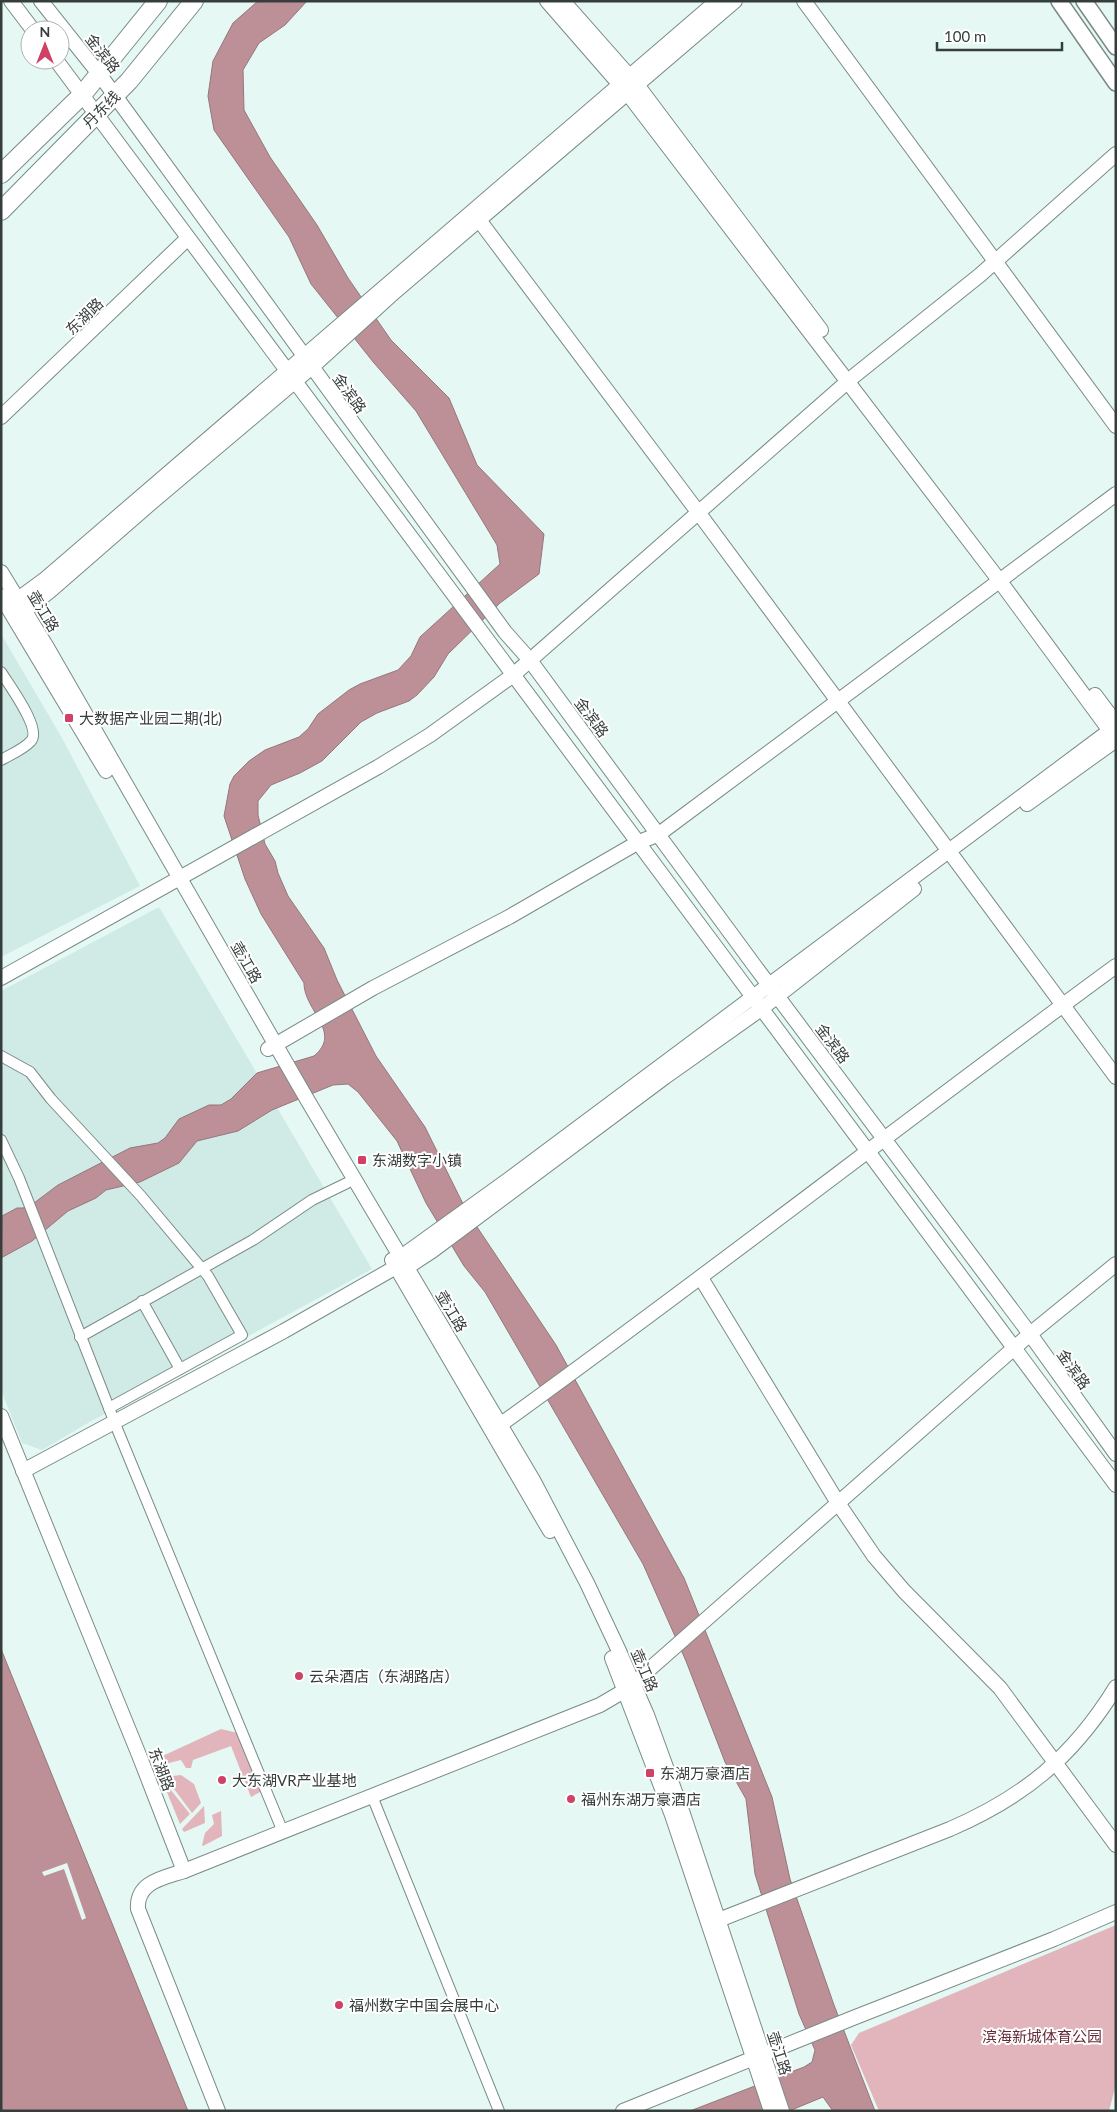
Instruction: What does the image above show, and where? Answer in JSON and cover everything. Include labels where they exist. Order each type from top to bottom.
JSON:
[{"type":"highway","name":"丹东线","points":[[1,174],[82,95],[158,1]]},
{"type":"highway","name":"丹东线","points":[[1,211],[129,81],[194,1]]},
{"type":"highway","points":[[25,151],[42,170]]},
{"type":"main road","points":[[1059,1],[1116,83]]},
{"type":"main road","points":[[1084,1],[1116,47]]},
{"type":"street","points":[[12,1],[26,20]]},
{"type":"street","name":"金滨路","points":[[41,1],[100,75],[505,632],[529,659],[773,991],[1030,1334],[1116,1454]]},
{"type":"street","points":[[547,1],[628,85]]},
{"type":"street","points":[[23,1471],[284,1331],[399,1266],[756,1004],[1115,732],[1003,578],[563,1]]},
{"type":"street","points":[[11,609],[308,362],[628,85],[717,1]]},
{"type":"street","points":[[628,85],[735,1]]},
{"type":"street","points":[[804,1],[1116,426]]},
{"type":"street","points":[[63,70],[512,676],[1116,1485]]},
{"type":"street","points":[[1,978],[378,767],[430,735],[512,676],[529,659],[851,379],[995,262],[1116,154]]},
{"type":"street","points":[[476,216],[698,512],[1116,1077]]},
{"type":"street","name":"东湖路","points":[[1,417],[188,238]]},
{"type":"street","points":[[275,1052],[298,1030],[373,988],[509,917],[637,843],[659,834],[1116,494]]},
{"type":"street","name":"壶江路","points":[[1,572],[11,609],[175,880],[399,1266],[496,1428],[580,1588],[630,1688],[672,1816],[714,1922],[764,2073],[771,2111]]},
{"type":"street","points":[[1,672],[28,717],[33,733],[30,743],[1,760]]},
{"type":"street","points":[[496,1428],[701,1278],[883,1138],[1116,966]]},
{"type":"street","points":[[1,1056],[30,1072],[51,1099],[141,1196],[208,1276],[242,1335],[109,1408]]},
{"type":"street","name":"壶江路","points":[[305,1103],[347,1183],[399,1266]]},
{"type":"street","points":[[1,1140],[19,1178],[114,1422],[282,1832]]},
{"type":"street","points":[[80,1337],[201,1267],[253,1240],[312,1200],[347,1183]]},
{"type":"street","points":[[218,2111],[138,1909],[140,1892],[146,1885],[600,1705],[630,1688],[1030,1334],[1116,1264]]},
{"type":"street","points":[[701,1278],[838,1504],[884,1569],[1000,1688],[1116,1845]]},
{"type":"street","points":[[985,1309],[1001,1295]]},
{"type":"street","points":[[142,1301],[180,1369]]},
{"type":"street","points":[[1040,1384],[1057,1372]]},
{"type":"street","name":"东湖路","points":[[1,1416],[139,1755],[184,1871]]},
{"type":"street","points":[[714,1922],[983,1814],[1022,1792],[1056,1763],[1090,1726],[1116,1687]]},
{"type":"street","points":[[372,1796],[499,2111]]},
{"type":"street","points":[[623,2111],[853,2018],[1054,1940],[1116,1912]]},
{"type":"street","name":"壶江路","points":[[764,2073],[782,2111]]},
{"type":"shaded area","points":[[258,1],[307,1],[285,25],[259,43],[243,70],[244,110],[270,157],[317,225],[348,278],[391,340],[449,398],[477,465],[544,534],[539,574],[500,603],[448,654],[434,677],[417,695],[409,701],[377,713],[361,722],[322,761],[271,785],[258,801],[258,815],[265,844],[275,861],[288,896],[324,948],[337,980],[376,1056],[425,1127],[467,1212],[556,1345],[684,1578],[772,1797],[790,1879],[834,2005],[875,2111],[833,2111],[823,2097],[789,2111],[690,2111],[804,2067],[812,2062],[815,2050],[799,2014],[755,1874],[746,1799],[725,1762],[686,1661],[643,1564],[485,1292],[464,1266],[426,1203],[397,1141],[358,1092],[348,1084],[333,1085],[272,1110],[238,1131],[197,1141],[179,1163],[140,1182],[106,1190],[96,1198],[68,1211],[32,1241],[1,1258],[2,1216],[17,1208],[23,1208],[34,1203],[58,1185],[130,1148],[158,1143],[165,1138],[179,1119],[209,1105],[221,1105],[231,1099],[257,1073],[314,1056],[322,1047],[325,1038],[324,1030],[310,1003],[304,983],[261,914],[245,879],[224,816],[230,784],[234,776],[249,761],[265,750],[299,737],[308,729],[318,714],[349,690],[398,670],[411,656],[420,637],[500,564],[497,545],[416,411],[374,363],[311,284],[289,237],[214,130],[208,96],[213,61],[233,23]]},
{"type":"shaded area","points":[[1,634],[62,738],[140,886],[1,957]]},
{"type":"shaded area","points":[[159,907],[372,1269],[88,1423],[42,1450],[22,1443],[1,1390],[1,991]]},
{"type":"shaded area","points":[[1,1649],[188,2111],[1,2111]]},
{"type":"green space","points":[[221,1729],[238,1733],[262,1791],[251,1797],[231,1746],[193,1760],[191,1768],[186,1768],[181,1760],[161,1765],[156,1759]]},
{"type":"green space","points":[[163,1767],[173,1776],[181,1775],[194,1784],[201,1803],[192,1813],[159,1769]]},
{"type":"green space","points":[[166,1784],[190,1814],[180,1824],[164,1785]]},
{"type":"green space","points":[[204,1806],[205,1823],[184,1832],[182,1829]]},
{"type":"green space","points":[[221,1811],[222,1836],[203,1846],[205,1833],[214,1824],[212,1815]]},
{"type":"green space","name":"滨海新城体育公园","points":[[1116,1925],[1116,2084],[1109,2111],[879,2111],[851,2045],[859,2033]]},
{"type":"pier","points":[[67,1863],[86,1918],[82,1920],[64,1869],[44,1876],[42,1872]]},
{"type":"place","name":"大数据产业园二期(北)","points":[[69,718]]},
{"type":"place","name":"东湖数字小镇","points":[[362,1160]]},
{"type":"place","name":"云朵酒店（东湖路店）","points":[[299,1676]]},
{"type":"place","name":"东湖万豪酒店","points":[[650,1773]]},
{"type":"place","name":"大东湖VR产业基地","points":[[222,1780]]},
{"type":"place","name":"福州东湖万豪酒店","points":[[571,1799]]},
{"type":"place","name":"福州数字中国会展中心","points":[[339,2005]]}]
